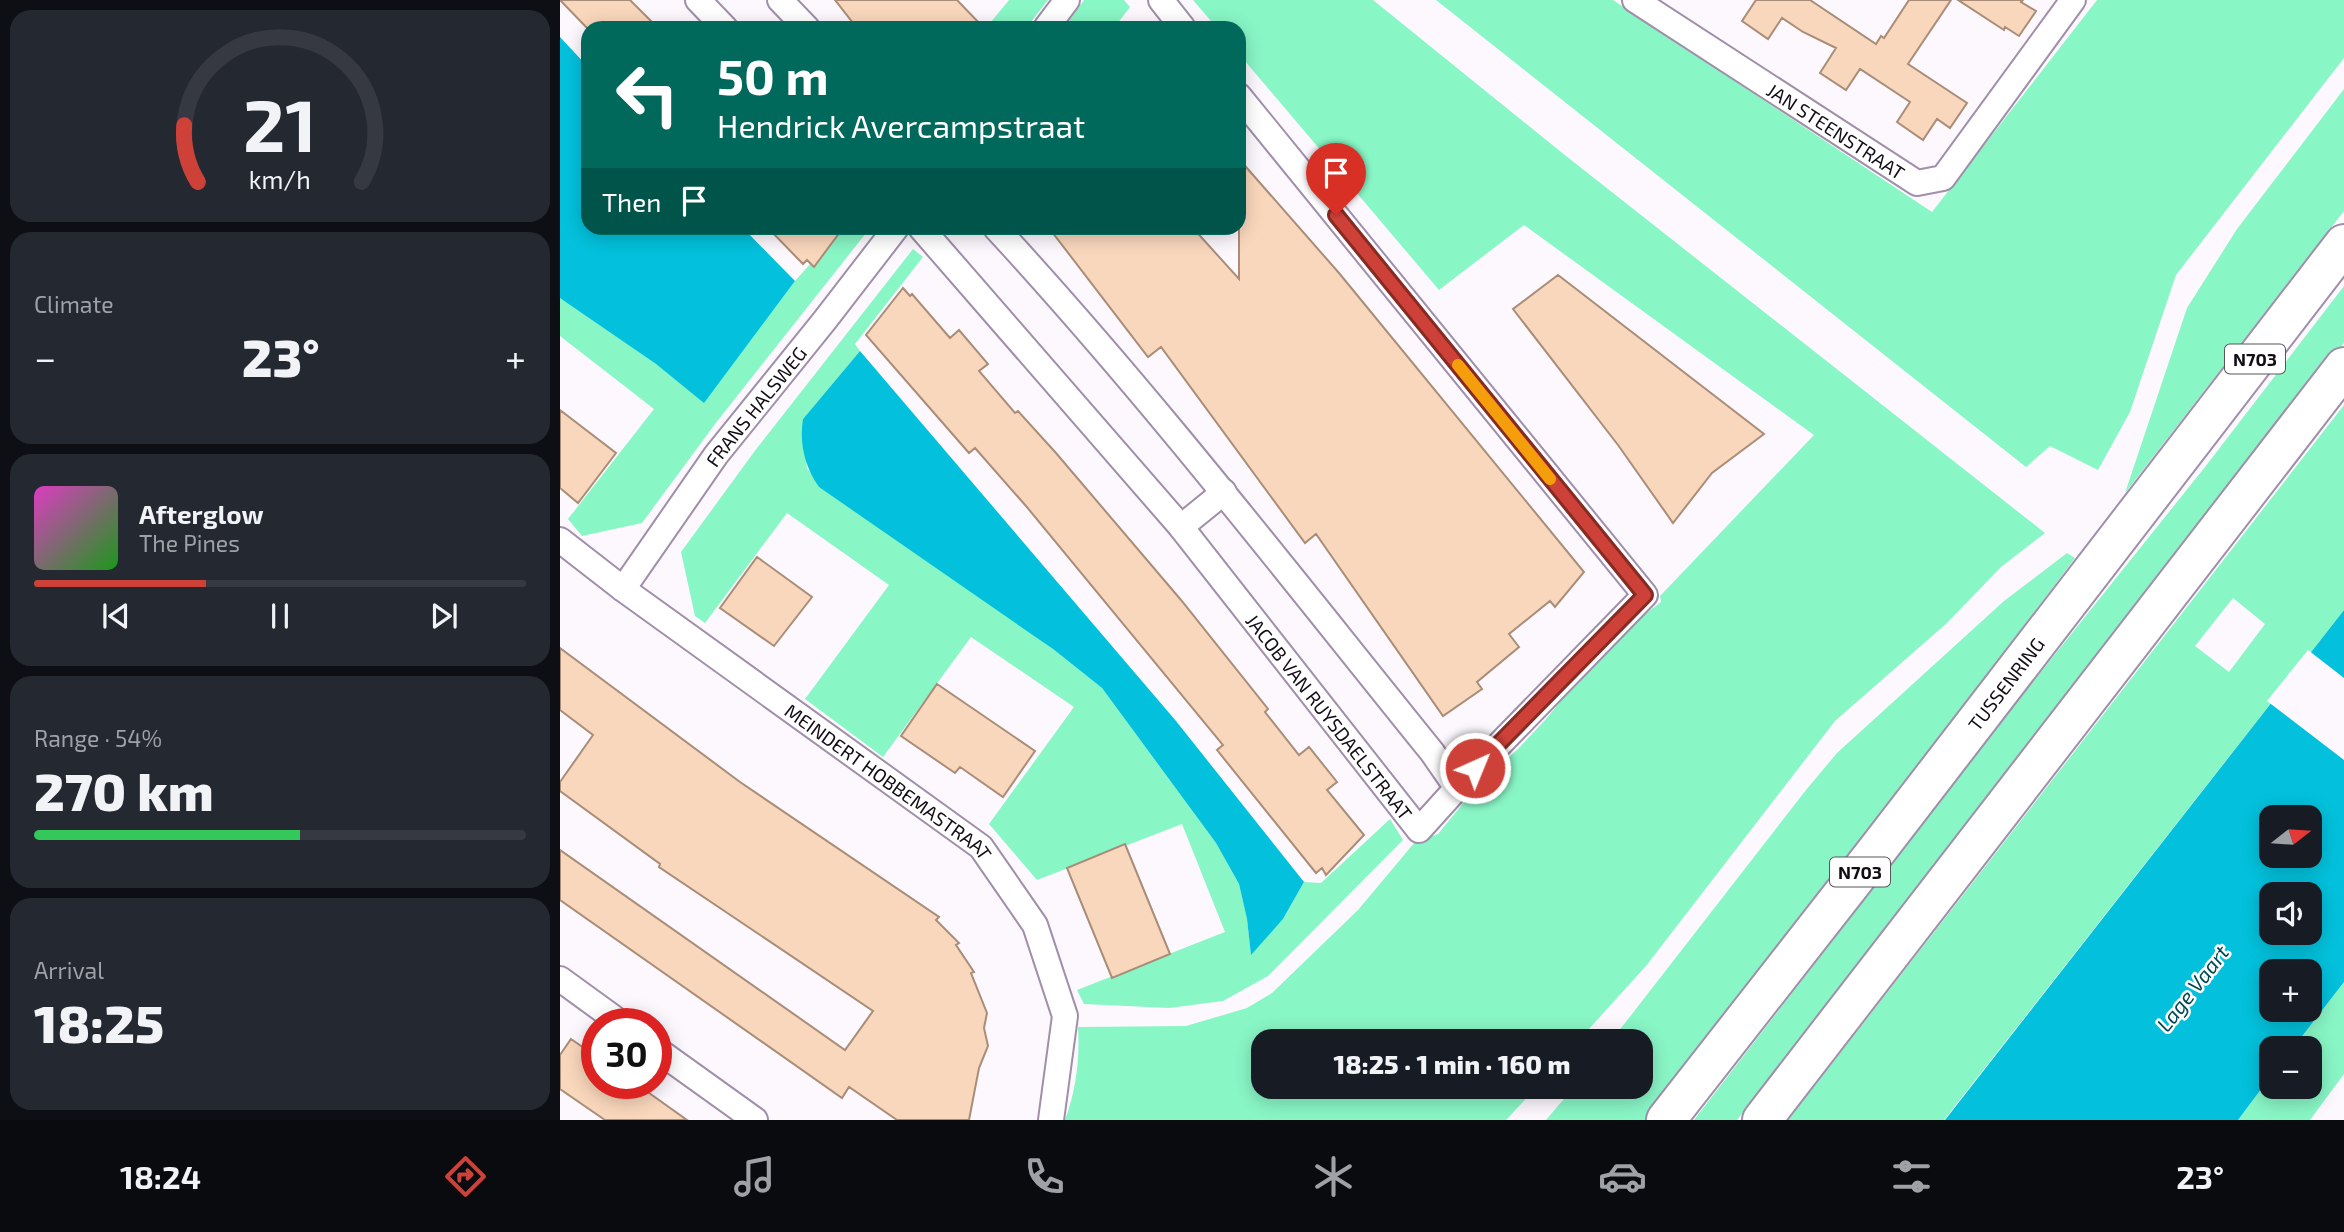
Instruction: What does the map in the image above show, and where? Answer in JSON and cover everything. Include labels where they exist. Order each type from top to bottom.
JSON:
[{"type":"highway","name":"TUSSENRING","points":[[1666,1120],[2344,244]]},
{"type":"highway","points":[[1762,1120],[2344,367]]},
{"type":"street","points":[[698,0],[718,21]]},
{"type":"street","points":[[780,0],[800,21]]},
{"type":"street","points":[[1051,21],[1067,0]]},
{"type":"street","points":[[1161,0],[1178,21]]},
{"type":"street","name":"JAN STEENSTRAAT","points":[[1636,0],[1917,183],[1943,178],[2073,0]]},
{"type":"street","points":[[1002,235],[1224,492],[1432,752],[1457,788],[1645,595],[1246,105]]},
{"type":"street","name":"FRANS HALSWEG","points":[[623,589],[716,455],[891,235]]},
{"type":"street","name":"JACOB VAN RUYSDAELSTRAAT","points":[[927,235],[1181,527],[1419,830],[1457,788]]},
{"type":"street","points":[[1181,527],[1224,492]]},
{"type":"street","name":"MEINDERT HOBBEMASTRAAT","points":[[560,540],[623,589],[981,847],[1035,925],[1065,1016],[1051,1120]]},
{"type":"street","points":[[560,979],[600,1008]]},
{"type":"street","points":[[672,1060],[755,1120]]},
{"type":"green space","points":[[1009,0],[1048,0],[1032,21],[992,21]]},
{"type":"green space","points":[[1084,0],[1124,0],[1130,7],[1119,21],[1069,21]]},
{"type":"green space","points":[[1193,0],[1373,0],[1566,156],[2045,533],[2001,567],[1947,623],[1835,721],[1646,966],[1589,1029],[1251,1029],[1251,1099],[1526,1099],[1506,1120],[1065,1120],[1076,1074],[1078,1027],[1186,1026],[1247,1008],[1272,993],[1358,910],[1415,842],[1438,834],[1479,784],[1546,719],[1611,640],[1661,602],[1660,596],[1814,435],[1524,225],[1439,290],[1246,62],[1246,21],[1211,21]]},
{"type":"green space","points":[[1436,0],[1613,0],[1932,212],[2097,0],[2344,0],[2344,58],[2176,275],[2130,412],[2098,470],[2050,446],[2026,467]]},
{"type":"green space","points":[[2344,89],[2344,211],[2125,493],[2187,308],[2237,229]]},
{"type":"green space","points":[[836,235],[864,235],[715,424],[642,523],[582,536],[568,519],[654,409],[560,336],[560,297],[656,364],[704,402],[795,281]]},
{"type":"green space","points":[[913,249],[923,257],[855,344],[860,351],[803,419],[807,469],[1053,649],[1102,688],[1216,843],[1239,884],[1251,954],[1283,919],[1304,882],[1321,883],[1390,819],[1403,840],[1268,976],[1223,1001],[1169,1008],[1084,1004],[1077,990],[1225,932],[1182,824],[1037,880],[989,824],[1074,707],[971,637],[883,757],[805,699],[889,585],[787,513],[705,623],[695,616],[681,552],[754,452]]},
{"type":"green space","points":[[2344,286],[2344,343],[1737,1120],[1694,1120],[2020,698],[2205,467]]},
{"type":"green space","points":[[2344,405],[2344,610],[1944,1120],[1788,1120]],"holes":[[[2233,598],[2265,624],[2229,672],[2195,646]]]},
{"type":"green space","points":[[2067,553],[2075,558],[1958,713],[1878,828],[1649,1120],[1546,1120],[1564,1099],[1653,1099],[1653,1029],[1620,1029],[1837,753],[2004,601]]},
{"type":"green space","points":[[2344,982],[2344,1074],[2310,1120],[2238,1120],[2259,1092],[2259,1099],[2322,1099],[2322,1036],[2302,1036],[2313,1022],[2322,1022],[2322,1010]]},
{"type":"water","points":[[560,37],[581,60],[581,235],[750,235],[795,281],[704,403],[656,364],[560,298]]},
{"type":"water","points":[[860,351],[1176,721],[1304,882],[1283,919],[1251,955],[1239,884],[1216,843],[1102,688],[1053,649],[819,487],[804,455],[803,419]]},
{"type":"water","name":"Lage Vaart","points":[[2344,610],[2344,982],[2322,1010],[2322,959],[2259,959],[2259,1022],[2313,1022],[2302,1036],[2259,1036],[2259,1092],[2238,1120],[1945,1120]]},
{"type":"pier","points":[[2308,650],[2344,678],[2344,760],[2267,701]]},
{"type":"building","points":[[560,0],[630,0],[651,21],[581,21]]},
{"type":"building","points":[[835,0],[957,0],[977,21],[852,21]]},
{"type":"building","points":[[1756,0],[1810,0],[1876,44],[1881,36],[1884,38],[1909,0],[1951,0],[1908,64],[1967,103],[1950,128],[1937,119],[1923,140],[1897,122],[1910,102],[1860,69],[1846,90],[1820,73],[1836,48],[1782,18],[1768,39],[1742,21]]},
{"type":"building","points":[[1958,0],[2023,0],[2021,2],[2036,11],[2019,36],[2005,27],[2004,30]]},
{"type":"building","points":[[1246,167],[1339,273],[1584,572],[1555,607],[1550,601],[1509,634],[1519,647],[1477,682],[1482,689],[1443,716],[1316,534],[1305,543],[1161,347],[1148,357],[1054,235],[1199,235],[1239,279],[1239,235],[1246,235]]},
{"type":"building","points":[[775,235],[838,235],[814,267],[807,260],[803,264]]},
{"type":"building","points":[[1558,275],[1764,434],[1712,473],[1673,523],[1618,445],[1513,309]]},
{"type":"building","points":[[903,288],[910,296],[912,294],[950,338],[959,330],[988,364],[979,371],[1015,413],[1018,411],[1056,453],[1181,600],[1268,709],[1265,712],[1299,755],[1309,747],[1337,782],[1327,790],[1364,835],[1326,875],[1322,868],[1316,873],[1217,750],[1223,745],[1026,506],[975,448],[969,453],[866,335]]},
{"type":"building","points":[[560,410],[616,453],[578,503],[560,488]]},
{"type":"building","points":[[757,557],[812,597],[774,646],[720,608]]},
{"type":"building","points":[[560,648],[740,782],[939,917],[936,920],[959,943],[956,945],[974,972],[971,973],[987,1013],[984,1028],[988,1046],[979,1068],[969,1120],[897,1120],[849,1087],[842,1098],[560,900],[560,850],[845,1050],[873,1011],[659,867],[660,864],[560,791],[560,782],[593,735],[560,710]]},
{"type":"building","points":[[937,684],[1035,751],[1003,797],[960,767],[955,773],[901,736]]},
{"type":"building","points":[[1125,844],[1170,954],[1112,978],[1067,868]]},
{"type":"building","points":[[571,1039],[581,1046],[581,1099],[657,1099],[687,1120],[605,1120],[560,1089],[560,1055]]},
{"type":"slow traffic","points":[[1458,365],[1550,479]]},
{"type":"route","points":[[1336,215],[1645,595],[1475,768]]}]
